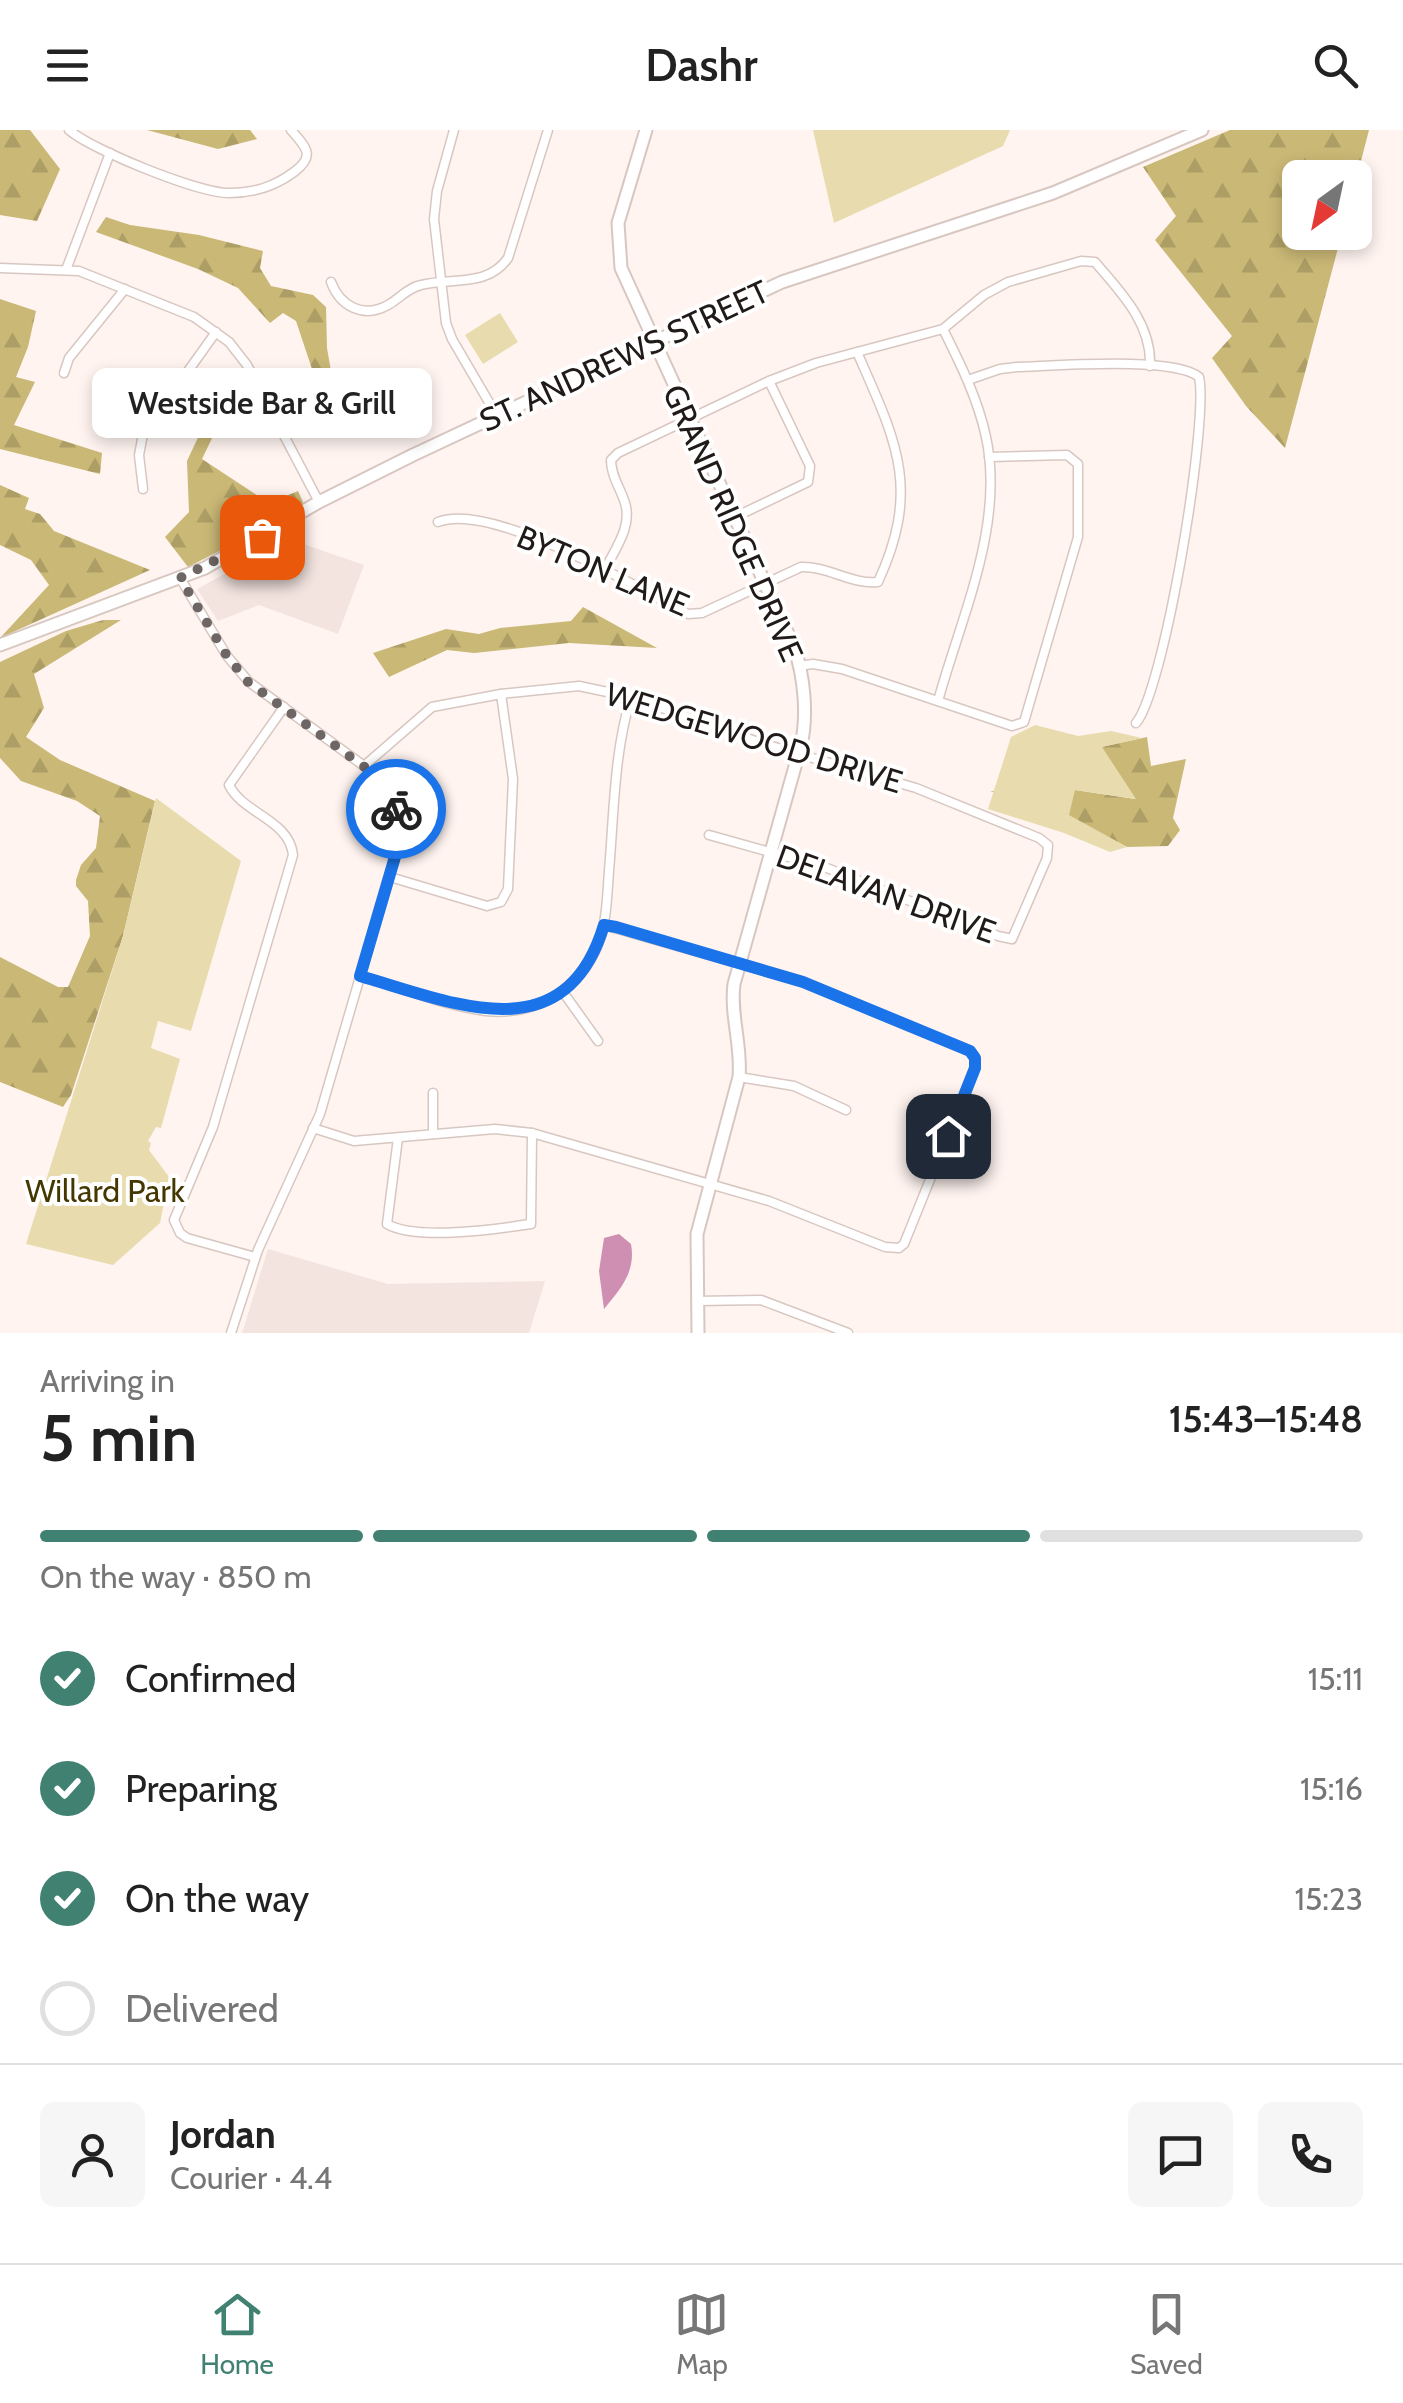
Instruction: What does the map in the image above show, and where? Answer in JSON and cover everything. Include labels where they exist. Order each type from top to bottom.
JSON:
[{"type":"main road","name":"GRAND RIDGE DRIVE","points":[[646,130],[621,211],[617,238],[620,268],[800,666],[804,727],[739,963],[733,1008],[740,1077],[696,1242],[698,1333]]},
{"type":"main road","name":"ST. ANDREWS STREET","points":[[0,644],[180,578],[238,551],[319,502],[782,282],[1052,194],[1202,130]]},
{"type":"street","points":[[69,130],[110,153],[225,194],[272,187],[306,164],[308,149],[291,130]]},
{"type":"street","points":[[454,130],[435,207],[440,283],[448,332],[498,416]]},
{"type":"street","points":[[331,282],[345,304],[366,311],[386,306],[416,286],[481,278],[502,267],[548,130]]},
{"type":"street","points":[[66,270],[110,153]]},
{"type":"street","points":[[604,571],[628,518],[611,471],[610,460],[618,453],[769,381],[943,329],[1008,282],[1090,260],[1144,326],[1150,366]]},
{"type":"street","points":[[0,268],[79,271],[194,316],[216,332],[239,352],[247,365],[319,502]]},
{"type":"street","points":[[64,373],[68,358],[125,290]]},
{"type":"street","points":[[938,701],[987,526],[989,457],[968,380],[943,329]]},
{"type":"street","points":[[143,488],[139,455],[144,434],[216,332]]},
{"type":"street","name":"BYTON LANE","points":[[438,522],[457,517],[477,520],[546,542],[696,614],[802,568],[818,566],[868,583],[878,582],[899,514],[902,483],[898,451],[857,352]]},
{"type":"street","points":[[968,380],[1017,367],[1150,366],[1191,371],[1201,382],[1197,443],[1175,596],[1149,702],[1136,723]]},
{"type":"street","points":[[733,518],[808,482],[812,476],[769,381]]},
{"type":"street","points":[[800,666],[842,669],[1012,726],[1024,722],[1078,536],[1078,464],[1072,457],[989,457]]},
{"type":"street","points":[[180,578],[236,668],[364,766],[387,790],[396,806],[399,836],[313,1128],[255,1257],[231,1333]]},
{"type":"street","name":"WEDGEWOOD DRIVE","points":[[364,766],[432,708],[501,694],[579,686],[631,696],[798,754],[916,788],[1039,838]]},
{"type":"street","points":[[390,877],[488,906],[501,902],[508,889],[513,779],[501,694]]},
{"type":"street","points":[[360,976],[485,1010],[530,1008],[563,992],[590,960],[604,925],[621,732],[631,696]]},
{"type":"street","points":[[255,1257],[187,1238],[180,1234],[174,1220],[213,1127],[293,855],[283,832],[234,794],[229,785],[284,707]]},
{"type":"street","name":"DELAVAN DRIVE","points":[[710,835],[827,868],[1012,939],[1047,858],[1048,845],[1039,838]]},
{"type":"street","points":[[313,1128],[354,1141],[495,1129],[532,1133],[769,1201],[885,1247],[898,1248],[908,1238],[975,1068],[970,1051],[803,982],[604,925]]},
{"type":"street","points":[[563,992],[598,1042]]},
{"type":"street","points":[[740,1077],[794,1086],[846,1110]]},
{"type":"street","points":[[433,1093],[433,1133]]},
{"type":"street","points":[[398,1138],[387,1224],[438,1232],[531,1224],[532,1133]]},
{"type":"street","points":[[697,1301],[760,1300],[848,1333]]},
{"type":"shaded area","points":[[289,539],[364,565],[338,634],[259,605],[218,621],[197,589]]},
{"type":"shaded area","points":[[619,1234],[631,1244],[631,1263],[621,1287],[604,1309],[599,1271],[604,1238]]},
{"type":"shaded area","points":[[268,1249],[388,1284],[545,1281],[529,1333],[242,1333]]},
{"type":"green space","points":[[0,130],[30,130],[60,169],[37,221],[0,215]]},
{"type":"green space","points":[[147,130],[250,130],[257,139],[218,149]]},
{"type":"green space","points":[[813,130],[1010,130],[1003,146],[834,223]]},
{"type":"green space","points":[[1230,130],[1369,130],[1361,160],[1282,160],[1282,250],[1337,250],[1285,448],[1246,406],[1212,358],[1232,336],[1155,240],[1176,216],[1143,167]]},
{"type":"green space","points":[[106,217],[263,251],[260,268],[271,286],[313,295],[326,307],[332,377],[357,381],[377,378],[390,402],[390,417],[400,433],[394,436],[359,384],[324,405],[296,321],[283,313],[270,323],[238,288],[198,269],[96,232]]},
{"type":"green space","points":[[0,299],[36,311],[16,377],[35,382],[14,425],[102,453],[100,474],[0,449]]},
{"type":"green space","points":[[500,313],[518,342],[483,364],[465,335]]},
{"type":"green space","points":[[216,399],[227,407],[202,459],[269,503],[298,491],[305,507],[188,567],[165,537],[189,512],[187,461]]},
{"type":"green space","points":[[0,485],[29,498],[25,509],[40,514],[54,531],[150,570],[0,638],[49,585],[31,560],[0,545]]},
{"type":"green space","points":[[583,607],[657,648],[569,643],[474,653],[447,650],[389,677],[373,653],[446,629],[479,634],[500,628],[571,621]]},
{"type":"green space","points":[[103,620],[121,620],[34,674],[44,708],[26,737],[60,760],[155,801],[123,936],[71,1095],[63,1107],[0,1082],[0,957],[58,987],[68,987],[90,936],[88,901],[76,880],[81,865],[96,848],[100,816],[77,801],[21,781],[0,758],[0,662],[66,631]]},
{"type":"green space","points":[[1035,725],[1078,736],[1111,731],[1142,738],[1102,747],[1136,799],[1075,790],[1069,815],[1127,847],[1110,852],[988,809],[1011,737]]},
{"type":"green space","points":[[1147,737],[1151,766],[1186,759],[1173,818],[1180,830],[1168,846],[1127,847],[1069,816],[990,791],[1075,790],[1135,799],[1101,747]]},
{"type":"green space","name":"Willard Park","points":[[156,798],[241,861],[191,1031],[158,1021],[151,1048],[180,1059],[161,1128],[156,1127],[148,1141],[149,1150],[169,1177],[160,1223],[113,1265],[26,1244],[123,936]]},
{"type":"way so far","points":[[262,537],[180,578],[227,656],[248,682],[374,774],[396,809]]},
{"type":"place","name":"Westside Bar & Grill","points":[[262,537]]},
{"type":"route","points":[[396,809],[397,850],[360,976],[485,1010],[508,1012],[530,1008],[563,992],[590,960],[604,925],[616,927],[803,982],[970,1051],[975,1068],[948,1136]]}]
